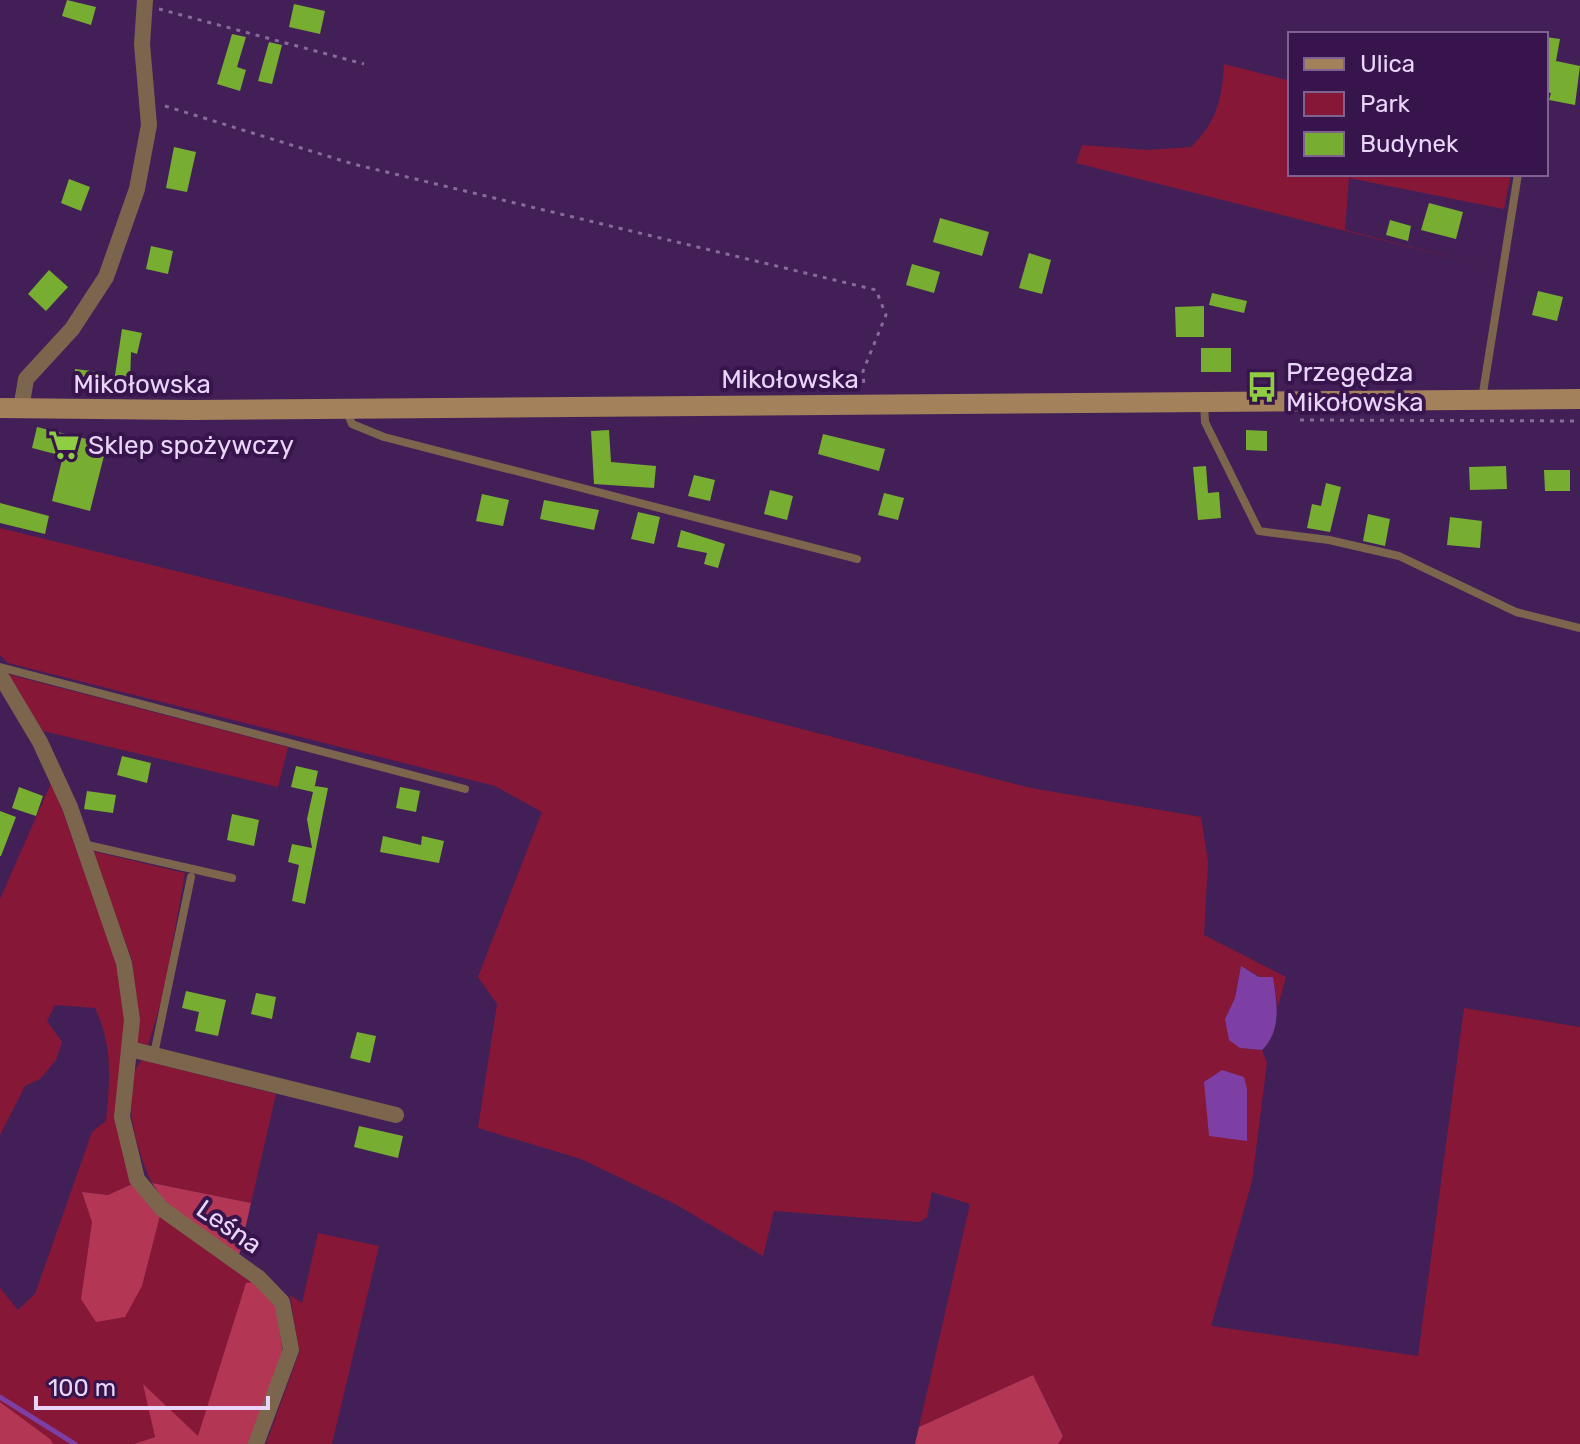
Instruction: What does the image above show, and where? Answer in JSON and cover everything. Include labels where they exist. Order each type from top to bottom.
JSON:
[{"type":"main road","name":"Mikołowska","points":[[0,408],[1580,399]]},
{"type":"street","points":[[21,409],[26,379],[91,304],[114,257],[137,189],[149,125],[142,44],[144,2]]},
{"type":"street","name":"Leśna","points":[[0,675],[40,742],[70,807],[124,963],[132,1020],[122,1117],[137,1179],[162,1209],[259,1278],[282,1302],[291,1350],[256,1444]]},
{"type":"street","points":[[130,1049],[396,1115]]},
{"type":"lane","points":[[1482,400],[1518,176]]},
{"type":"lane","points":[[1203,401],[1205,422],[1259,531],[1329,540],[1399,556],[1516,612],[1580,628]]},
{"type":"lane","points":[[346,408],[352,424],[384,437],[857,559]]},
{"type":"lane","points":[[0,667],[465,789]]},
{"type":"lane","points":[[82,844],[232,878]]},
{"type":"lane","points":[[154,1055],[191,877]]},
{"type":"path","points":[[144,2],[364,64]]},
{"type":"path","points":[[149,102],[353,164],[876,290],[886,315],[863,371],[868,404]]},
{"type":"path","points":[[1280,400],[1303,421],[1580,421]]},
{"type":"green space","points":[[1224,64],[1288,80],[1288,176],[1511,176],[1504,209],[1349,178],[1345,230],[1492,268],[1076,163],[1082,145],[1147,150],[1191,147],[1212,119],[1222,88]]},
{"type":"green space","points":[[0,528],[406,627],[1031,788],[1201,817],[1208,862],[1204,935],[1286,977],[1278,1007],[1273,978],[1259,977],[1241,966],[1235,998],[1225,1019],[1240,1048],[1262,1050],[1267,1063],[1252,1181],[1211,1326],[1418,1356],[1464,1008],[1580,1027],[1580,1444],[1058,1444],[1063,1435],[1033,1375],[919,1427],[970,1204],[932,1192],[927,1217],[920,1222],[774,1211],[763,1256],[677,1205],[581,1159],[478,1128],[497,1004],[478,977],[542,812],[495,786],[8,663],[0,655]]},
{"type":"green space","points":[[7,674],[288,747],[278,787],[43,731]]},
{"type":"green space","points":[[52,781],[118,967],[126,1015],[132,1184],[108,1195],[82,1192],[92,1221],[81,1299],[142,1286],[160,1216],[256,1282],[246,1284],[198,1437],[144,1385],[155,1437],[134,1444],[53,1444],[0,1402],[0,1288],[18,1310],[35,1294],[92,1132],[106,1121],[107,1049],[95,1008],[55,1005],[47,1021],[62,1042],[56,1060],[40,1079],[25,1086],[0,1135],[0,899]]},
{"type":"green space","points":[[92,851],[185,873],[164,992],[148,1046],[138,1044],[132,960]]},
{"type":"green space","points":[[142,1060],[276,1094],[251,1203],[152,1183],[136,1139],[130,1103],[135,1072]]},
{"type":"green space","points":[[318,1233],[379,1246],[332,1444],[266,1444],[299,1353],[290,1295],[302,1303]]},
{"type":"shaded area","points":[[1241,966],[1259,977],[1273,977],[1277,1007],[1275,1025],[1262,1050],[1240,1048],[1229,1040],[1225,1019],[1235,998]]},
{"type":"shaded area","points":[[1222,1070],[1244,1077],[1247,1089],[1247,1141],[1209,1136],[1204,1082]]},
{"type":"shaded area","points":[[152,1183],[251,1203],[239,1256],[165,1202]]},
{"type":"shaded area","points":[[132,1184],[160,1216],[142,1286],[125,1317],[96,1322],[81,1299],[92,1222],[82,1192],[108,1195]]},
{"type":"shaded area","points":[[256,1282],[276,1304],[283,1355],[248,1444],[134,1444],[155,1437],[143,1384],[198,1436],[246,1283]]},
{"type":"shaded area","points":[[1033,1375],[1063,1436],[1058,1444],[915,1444],[919,1427]]},
{"type":"shaded area","points":[[0,1402],[50,1439],[53,1444],[0,1444]]},
{"type":"building","points":[[67,0],[96,7],[91,25],[62,16]]},
{"type":"building","points":[[294,4],[325,11],[320,34],[289,27]]},
{"type":"building","points":[[232,34],[246,37],[237,67],[246,70],[240,91],[217,84]]},
{"type":"building","points":[[1548,37],[1560,39],[1556,61],[1580,66],[1575,105],[1549,100],[1551,93],[1548,92]]},
{"type":"building","points":[[269,42],[282,45],[272,84],[258,81]]},
{"type":"building","points":[[174,147],[196,152],[187,192],[166,188]]},
{"type":"building","points":[[69,179],[90,187],[81,211],[61,203]]},
{"type":"building","points":[[1429,203],[1463,212],[1456,239],[1421,230]]},
{"type":"building","points":[[940,218],[989,232],[982,256],[933,242]]},
{"type":"building","points":[[1390,220],[1411,226],[1408,241],[1386,235]]},
{"type":"building","points":[[151,246],[173,251],[168,274],[146,269]]},
{"type":"building","points":[[1029,253],[1051,260],[1042,294],[1019,288]]},
{"type":"building","points":[[912,264],[940,272],[934,293],[906,285]]},
{"type":"building","points":[[49,270],[68,287],[46,311],[28,294]]},
{"type":"building","points":[[1538,291],[1563,297],[1557,321],[1532,315]]},
{"type":"building","points":[[1212,293],[1247,301],[1244,313],[1209,305]]},
{"type":"building","points":[[1204,306],[1204,337],[1176,337],[1175,307]]},
{"type":"building","points":[[122,329],[142,333],[137,354],[131,352],[130,382],[114,382]]},
{"type":"building","points":[[1201,348],[1231,348],[1231,372],[1201,372]]},
{"type":"building","points":[[75,369],[100,372],[97,392],[73,390]]},
{"type":"building","points":[[37,427],[107,444],[90,511],[52,501],[63,456],[32,448]]},
{"type":"building","points":[[609,430],[611,462],[656,466],[654,488],[594,484],[591,431]]},
{"type":"building","points":[[1246,430],[1267,431],[1267,451],[1246,450]]},
{"type":"building","points":[[823,434],[885,449],[879,471],[818,454]]},
{"type":"building","points":[[1206,466],[1208,493],[1219,492],[1221,518],[1198,520],[1193,467]]},
{"type":"building","points":[[1506,466],[1507,489],[1470,490],[1469,467]]},
{"type":"building","points":[[1544,470],[1570,470],[1570,491],[1545,491]]},
{"type":"building","points":[[694,475],[715,480],[710,501],[688,496]]},
{"type":"building","points":[[1326,483],[1341,487],[1330,532],[1307,528],[1312,504],[1321,506]]},
{"type":"building","points":[[770,490],[793,496],[787,520],[764,514]]},
{"type":"building","points":[[884,493],[904,498],[898,520],[878,515]]},
{"type":"building","points":[[482,494],[509,500],[503,526],[476,521]]},
{"type":"building","points":[[544,500],[599,510],[594,530],[540,519]]},
{"type":"building","points":[[0,503],[49,516],[45,534],[0,523]]},
{"type":"building","points":[[638,512],[660,517],[654,544],[631,539]]},
{"type":"building","points":[[1368,514],[1390,519],[1385,546],[1363,541]]},
{"type":"building","points":[[1450,517],[1482,521],[1480,548],[1447,545]]},
{"type":"building","points":[[681,530],[725,544],[718,568],[704,564],[707,553],[677,547]]},
{"type":"building","points":[[122,756],[151,763],[147,783],[117,775]]},
{"type":"building","points":[[296,766],[318,771],[314,790],[315,786],[328,788],[305,904],[292,901],[299,865],[288,862],[292,844],[312,848],[307,819],[313,792],[291,787]]},
{"type":"building","points":[[19,787],[43,796],[36,816],[12,808]]},
{"type":"building","points":[[400,787],[420,791],[416,812],[396,808]]},
{"type":"building","points":[[87,791],[116,795],[113,813],[84,809]]},
{"type":"building","points":[[0,811],[16,817],[1,856],[0,856]]},
{"type":"building","points":[[232,814],[259,820],[254,846],[227,840]]},
{"type":"building","points":[[383,836],[421,845],[422,836],[444,841],[439,863],[380,852]]},
{"type":"building","points":[[186,991],[226,1000],[218,1036],[195,1031],[199,1012],[182,1008]]},
{"type":"building","points":[[256,993],[276,997],[272,1019],[251,1014]]},
{"type":"building","points":[[357,1032],[376,1036],[370,1063],[350,1058]]},
{"type":"building","points":[[359,1126],[403,1136],[398,1158],[354,1147]]},
{"type":"waterway","points":[[0,1397],[75,1444]]},
{"type":"place","name":"Przegędza Mikołowska","points":[[1262,387]]},
{"type":"place","name":"Sklep spożywczy","points":[[64,445]]}]
